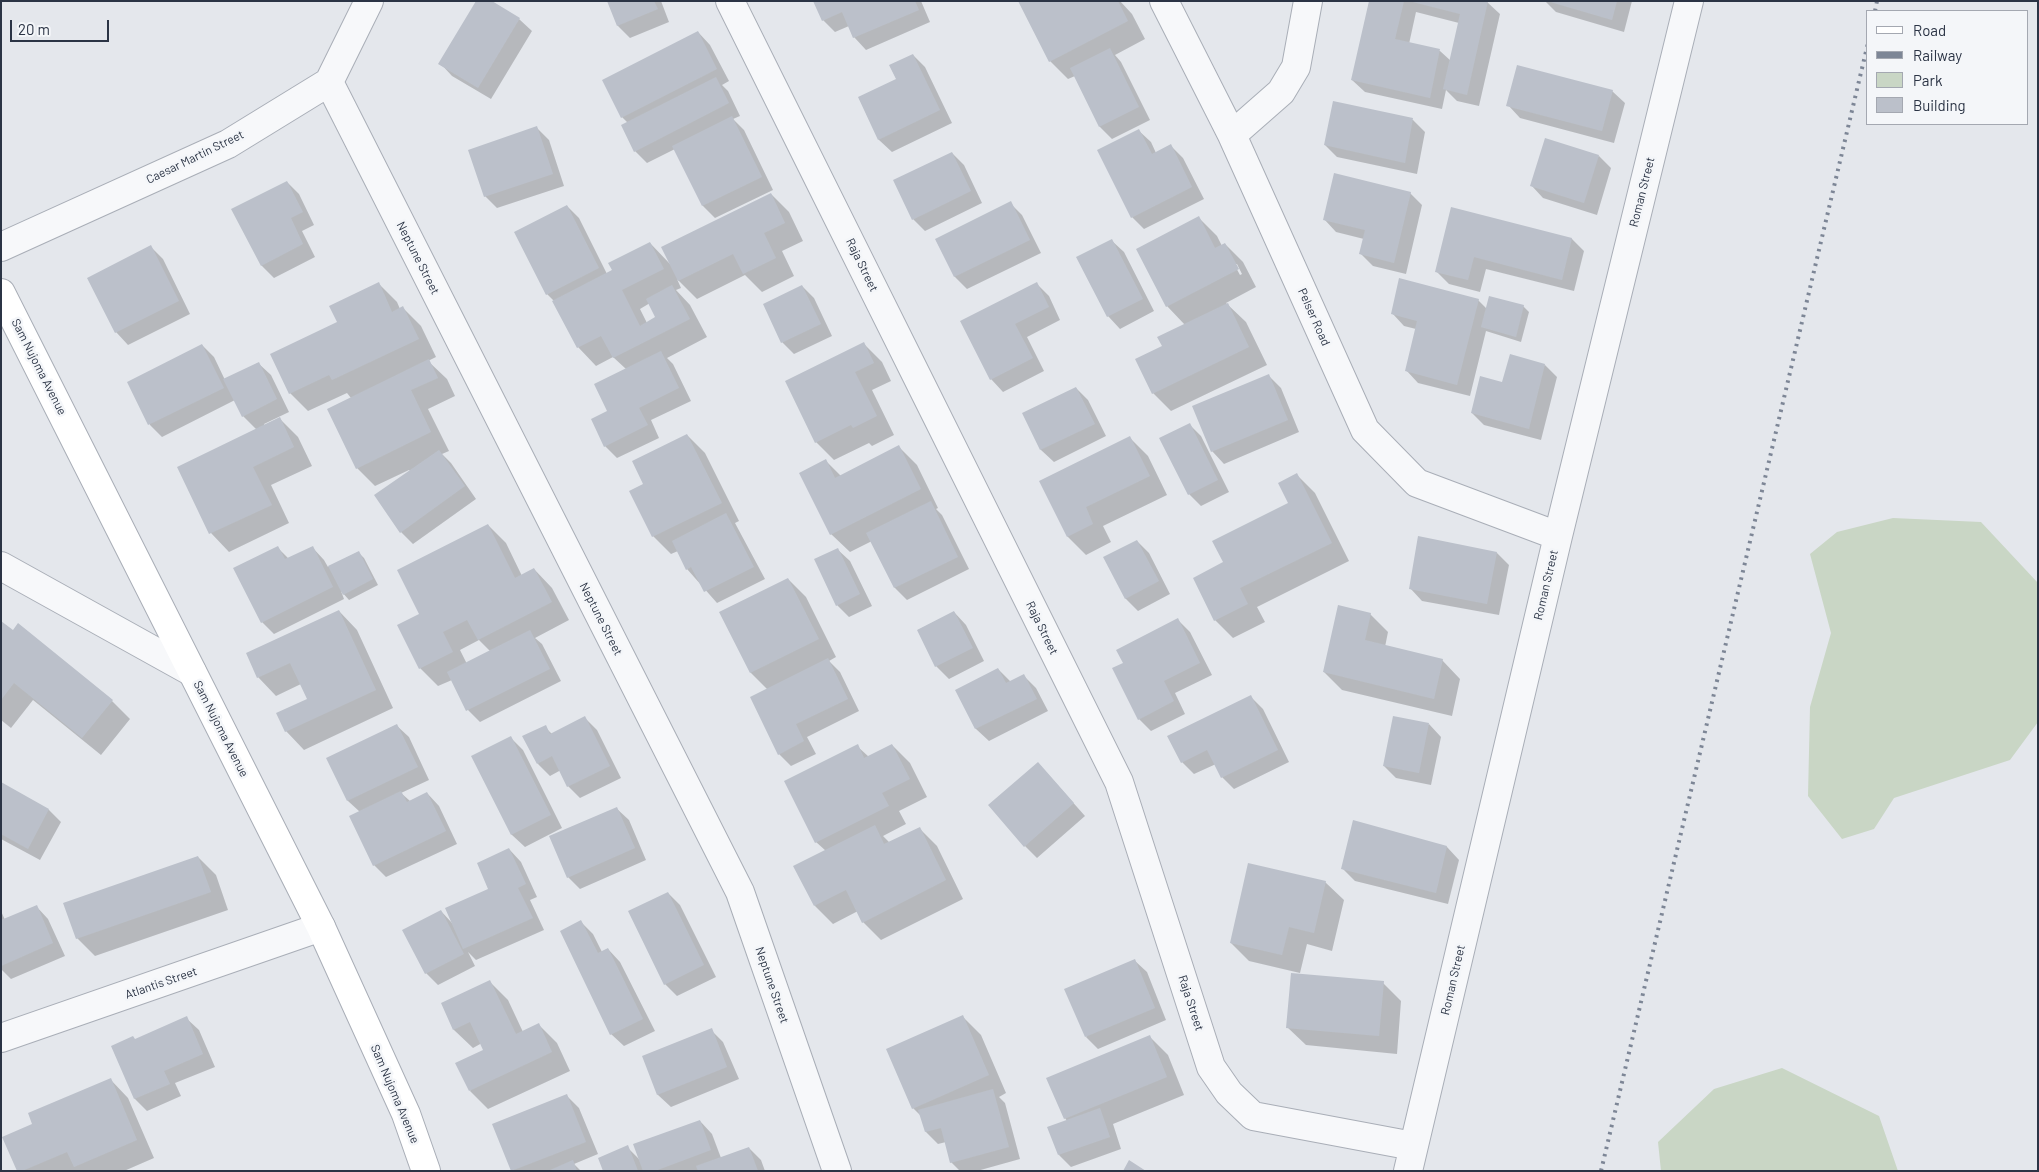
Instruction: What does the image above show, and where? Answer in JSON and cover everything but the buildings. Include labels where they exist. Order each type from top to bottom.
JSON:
[{"type":"street","points":[[329,82],[368,1]]},
{"type":"street","name":"Raja Street","points":[[730,1],[1119,782],[1211,1067],[1229,1093],[1253,1116],[1410,1158]]},
{"type":"street","name":"Pelser Road","points":[[1164,1],[1232,135],[1365,430],[1417,483],[1558,536]]},
{"type":"street","points":[[1232,135],[1281,92],[1296,67],[1308,1]]},
{"type":"street","name":"Roman Street","points":[[1410,1158],[1558,536],[1689,1]]},
{"type":"street","name":"Caesar Martin Street","points":[[1,247],[228,144],[329,82]]},
{"type":"street","name":"Neptune Street","points":[[329,82],[740,892],[837,1171]]},
{"type":"street","name":"Sam Nujoma Avenue","points":[[1,293],[321,927],[406,1114],[426,1171]]},
{"type":"street","points":[[1,566],[192,672]]},
{"type":"street","name":"Atlantis Street","points":[[1,1038],[321,927]]},
{"type":"green space","points":[[1893,518],[1981,522],[2038,583],[2038,722],[2010,760],[1894,798],[1874,829],[1842,839],[1808,796],[1810,707],[1831,633],[1810,554],[1837,532]]},
{"type":"green space","points":[[1782,1068],[1879,1116],[1898,1171],[1661,1171],[1658,1142],[1714,1089]]},
{"type":"railway","points":[[1875,10],[1877,1]]},
{"type":"railway","points":[[1601,1171],[1866,51]]}]
